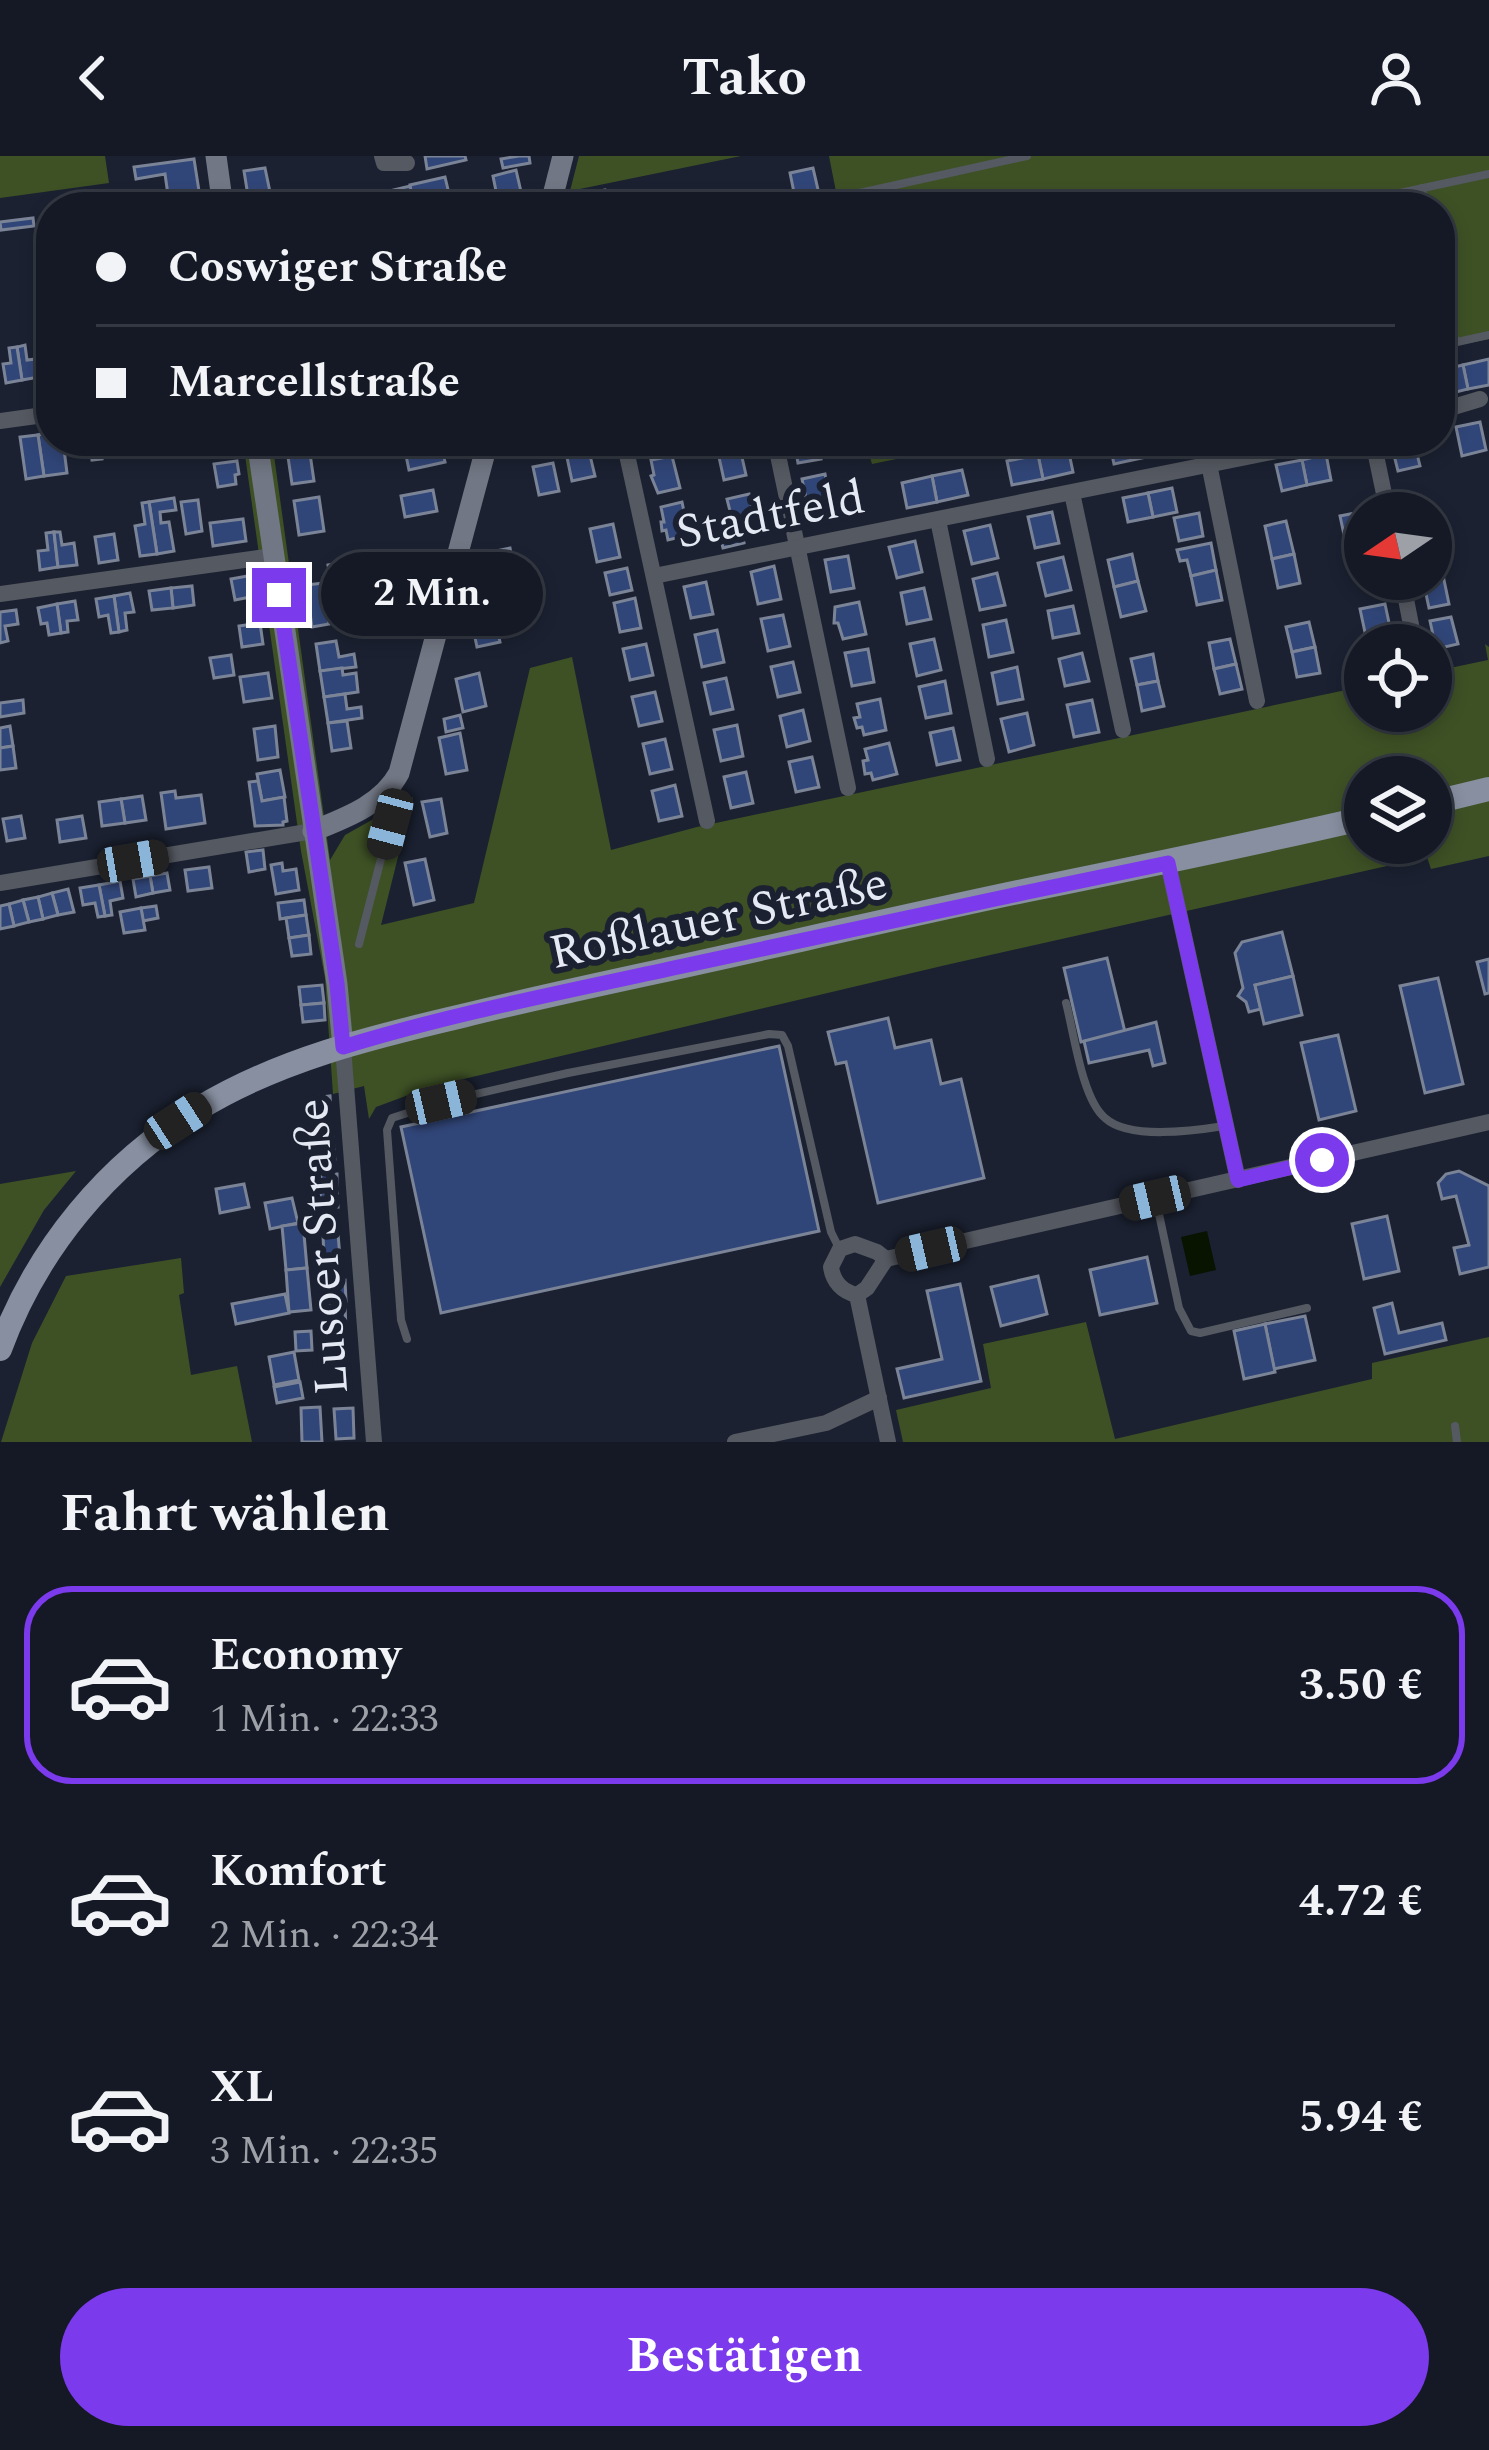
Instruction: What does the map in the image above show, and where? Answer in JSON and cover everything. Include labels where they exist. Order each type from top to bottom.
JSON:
[{"type":"main road","points":[[1452,798],[1489,789]]},
{"type":"main road","name":"Roßlauer Straße","points":[[0,1348],[18,1304],[56,1242],[100,1187],[155,1138],[224,1094],[288,1066],[389,1033],[545,996],[1344,823]]},
{"type":"street","points":[[216,156],[222,192]]},
{"type":"street","points":[[382,156],[384,163],[406,163]]},
{"type":"street","points":[[554,192],[563,156]]},
{"type":"street","points":[[1455,408],[1480,400]]},
{"type":"street","points":[[0,421],[36,416]]},
{"type":"street","points":[[259,456],[343,1047]]},
{"type":"street","points":[[0,883],[313,831],[382,796],[404,758],[484,456]]},
{"type":"street","points":[[627,456],[706,821]]},
{"type":"street","points":[[778,456],[848,788]]},
{"type":"street","name":"Stadtfeld","points":[[654,576],[1250,456]]},
{"type":"street","points":[[1376,456],[1384,492]]},
{"type":"street","points":[[1209,464],[1258,701]]},
{"type":"street","points":[[1072,493],[1123,730]]},
{"type":"street","points":[[938,520],[987,760]]},
{"type":"street","points":[[0,594],[273,556]]},
{"type":"street","points":[[1168,863],[1238,1180]]},
{"type":"street","name":"Lusoer Straße","points":[[343,1047],[374,1442]]},
{"type":"street","points":[[886,1259],[857,1295],[832,1275],[832,1260],[840,1249],[855,1244],[886,1259],[1489,1122]]},
{"type":"street","points":[[857,1295],[888,1442]]},
{"type":"street","points":[[735,1442],[826,1423],[879,1398]]},
{"type":"lane","points":[[864,192],[1027,156]]},
{"type":"lane","points":[[1403,192],[1489,174]]},
{"type":"lane","points":[[1421,188],[1422,192]]},
{"type":"lane","points":[[1455,338],[1489,335]]},
{"type":"lane","points":[[359,944],[390,824],[382,796]]},
{"type":"lane","points":[[1066,1004],[1087,1085],[1102,1116],[1124,1128],[1165,1132],[1226,1126]]},
{"type":"lane","points":[[407,1339],[401,1320],[387,1130],[392,1118],[568,1073],[782,1035],[831,1232],[840,1249]]},
{"type":"lane","points":[[1155,1198],[1179,1308],[1191,1331],[1200,1333],[1307,1308]]},
{"type":"lane","points":[[1454,1426],[1457,1442]]},
{"type":"green space","points":[[0,156],[105,156],[109,183],[0,198]]},
{"type":"green space","points":[[579,156],[741,156],[570,191]]},
{"type":"green space","points":[[829,156],[1489,156],[1489,339],[1455,346],[1455,192],[836,192]]},
{"type":"green space","points":[[245,456],[274,456],[330,860],[345,835],[413,797],[381,925],[474,903],[530,668],[572,657],[611,850],[697,827],[1344,690],[1344,732],[1452,732],[1452,668],[1488,660],[1485,644],[1489,647],[1489,856],[1431,869],[1429,864],[1452,864],[1452,756],[1344,756],[1344,864],[1396,864],[430,1087],[376,1107],[369,1119],[364,1086],[333,1094],[325,978],[301,851]]},
{"type":"green space","points":[[870,456],[911,456],[872,464]]},
{"type":"green space","points":[[76,1171],[44,1210],[0,1287],[0,1184]]},
{"type":"green space","points":[[181,1258],[184,1293],[179,1295],[191,1375],[237,1366],[252,1442],[1,1442],[32,1343],[66,1276]]},
{"type":"green space","points":[[1086,1322],[1115,1439],[1372,1379],[1372,1363],[1489,1337],[1489,1442],[903,1442],[896,1410],[991,1388],[983,1344]]},
{"type":"shaded area","points":[[1207,1231],[1216,1270],[1190,1276],[1181,1237]]},
{"type":"building","points":[[425,156],[465,156],[466,160],[427,169]]},
{"type":"building","points":[[529,156],[530,163],[503,168],[501,159]]},
{"type":"building","points":[[194,159],[199,191],[168,192],[165,174],[136,179],[134,167]]},
{"type":"building","points":[[265,168],[270,192],[247,192],[244,171]]},
{"type":"building","points":[[813,168],[819,192],[794,192],[790,173]]},
{"type":"building","points":[[516,170],[521,192],[496,192],[493,176]]},
{"type":"building","points":[[445,177],[449,192],[411,192],[410,185]]},
{"type":"building","points":[[33,218],[34,226],[1,230],[0,222]]},
{"type":"building","points":[[25,345],[27,360],[36,359],[36,378],[22,380],[17,347]]},
{"type":"building","points":[[17,347],[22,380],[6,383],[3,364],[11,363],[9,348]]},
{"type":"building","points":[[1489,359],[1489,385],[1468,389],[1463,365]]},
{"type":"building","points":[[1463,365],[1468,389],[1455,392],[1455,367]]},
{"type":"building","points":[[1480,422],[1486,450],[1462,456],[1456,427]]},
{"type":"building","points":[[36,435],[36,456],[41,456],[44,476],[26,479],[20,437]]},
{"type":"building","points":[[41,456],[65,456],[67,473],[44,476]]},
{"type":"building","points":[[288,456],[310,456],[314,481],[292,484]]},
{"type":"building","points":[[406,456],[444,456],[445,462],[409,470]]},
{"type":"building","points":[[567,456],[590,456],[595,476],[572,481]]},
{"type":"building","points":[[672,456],[680,488],[658,493],[651,460]]},
{"type":"building","points":[[719,456],[742,456],[746,475],[724,480]]},
{"type":"building","points":[[797,456],[820,456],[821,459],[798,463]]},
{"type":"building","points":[[1038,456],[1070,456],[1073,472],[1043,479]]},
{"type":"building","points":[[1038,456],[1043,479],[1012,485],[1007,461]]},
{"type":"building","points":[[1112,456],[1146,456],[1146,457],[1114,464]]},
{"type":"building","points":[[1326,456],[1331,480],[1307,485],[1302,460]]},
{"type":"building","points":[[1394,456],[1418,456],[1420,466],[1398,471]]},
{"type":"building","points":[[1302,460],[1307,485],[1282,491],[1276,465]]},
{"type":"building","points":[[237,461],[236,484],[218,487],[214,464]]},
{"type":"building","points":[[553,463],[559,491],[539,495],[533,467]]},
{"type":"building","points":[[962,470],[968,495],[937,502],[932,476]]},
{"type":"building","points":[[825,474],[832,508],[809,513],[802,479]]},
{"type":"building","points":[[932,476],[937,502],[907,508],[902,483]]},
{"type":"building","points":[[1172,488],[1177,512],[1153,517],[1148,493]]},
{"type":"building","points":[[433,490],[437,511],[405,517],[401,496]]},
{"type":"building","points":[[1148,493],[1153,517],[1128,522],[1123,498]]},
{"type":"building","points":[[749,494],[755,522],[734,527],[727,499]]},
{"type":"building","points":[[319,497],[324,531],[299,535],[294,501]]},
{"type":"building","points":[[174,498],[176,510],[160,512],[161,523],[169,522],[174,551],[157,554],[149,502]]},
{"type":"building","points":[[198,500],[202,531],[186,534],[181,502]]},
{"type":"building","points":[[149,502],[157,554],[140,556],[135,526],[145,524],[142,503]]},
{"type":"building","points":[[682,502],[689,535],[668,540],[666,530],[662,531],[661,507]]},
{"type":"building","points":[[1052,512],[1059,543],[1035,548],[1028,517]]},
{"type":"building","points":[[1199,513],[1203,536],[1179,541],[1174,518]]},
{"type":"building","points":[[243,519],[246,541],[213,546],[210,523]]},
{"type":"building","points":[[1286,521],[1294,554],[1272,559],[1265,526]]},
{"type":"building","points":[[613,524],[620,557],[597,562],[590,529]]},
{"type":"building","points":[[990,525],[998,558],[972,564],[964,531]]},
{"type":"building","points":[[741,528],[744,543],[723,548],[719,533]]},
{"type":"building","points":[[54,532],[58,567],[40,570],[38,551],[48,550],[46,533]]},
{"type":"building","points":[[54,532],[60,532],[62,545],[74,543],[77,565],[58,567]]},
{"type":"building","points":[[114,534],[118,560],[99,563],[95,537]]},
{"type":"building","points":[[915,541],[922,572],[897,578],[889,547]]},
{"type":"building","points":[[1211,543],[1216,570],[1191,576],[1187,560],[1180,561],[1177,550]]},
{"type":"building","points":[[510,548],[516,580],[493,585],[487,553]]},
{"type":"building","points":[[1132,554],[1138,581],[1114,587],[1108,560]]},
{"type":"building","points":[[1294,554],[1300,583],[1278,588],[1272,559]]},
{"type":"building","points":[[848,556],[854,588],[831,592],[825,560]]},
{"type":"building","points":[[1063,557],[1071,590],[1046,596],[1038,563]]},
{"type":"building","points":[[340,563],[343,581],[331,583],[328,565]]},
{"type":"building","points":[[774,566],[781,599],[758,604],[751,572]]},
{"type":"building","points":[[627,568],[632,590],[610,595],[605,573]]},
{"type":"building","points":[[1216,570],[1222,600],[1197,605],[1191,576]]},
{"type":"building","points":[[997,573],[1005,605],[980,610],[973,579]]},
{"type":"building","points":[[253,575],[256,596],[235,600],[231,579]]},
{"type":"building","points":[[1138,581],[1146,611],[1121,617],[1114,587]]},
{"type":"building","points":[[706,582],[713,614],[691,618],[684,587]]},
{"type":"building","points":[[324,583],[329,624],[312,627],[306,585]]},
{"type":"building","points":[[409,583],[410,593],[384,597],[383,587]]},
{"type":"building","points":[[192,586],[194,605],[173,608],[171,588]]},
{"type":"building","points":[[171,588],[173,608],[152,610],[149,591]]},
{"type":"building","points":[[924,588],[931,619],[907,624],[901,593]]},
{"type":"building","points":[[130,593],[134,612],[125,613],[127,630],[119,632],[114,596]]},
{"type":"building","points":[[410,593],[414,615],[379,621],[375,599]]},
{"type":"building","points":[[114,596],[119,632],[111,633],[108,615],[99,617],[96,599]]},
{"type":"building","points":[[635,598],[641,628],[620,632],[614,603]]},
{"type":"building","points":[[1427,600],[1448,600],[1449,604],[1429,608]]},
{"type":"building","points":[[75,601],[78,620],[67,621],[68,632],[61,633],[57,604]]},
{"type":"building","points":[[859,602],[866,634],[843,639],[834,623],[835,607]]},
{"type":"building","points":[[57,604],[61,633],[49,635],[38,608]]},
{"type":"building","points":[[1385,604],[1389,624],[1363,624],[1360,609]]},
{"type":"building","points":[[1073,606],[1079,633],[1053,638],[1048,611]]},
{"type":"building","points":[[16,610],[18,624],[5,626],[8,641],[0,643],[0,612]]},
{"type":"building","points":[[493,610],[500,642],[477,647],[470,614]]},
{"type":"building","points":[[783,615],[790,646],[768,651],[761,619]]},
{"type":"building","points":[[1451,617],[1458,644],[1452,645],[1452,624],[1430,621]]},
{"type":"building","points":[[1006,620],[1013,652],[989,657],[983,625]]},
{"type":"building","points":[[1309,622],[1315,647],[1292,652],[1286,627]]},
{"type":"building","points":[[260,623],[263,644],[242,647],[239,626]]},
{"type":"building","points":[[717,630],[724,662],[702,667],[695,635]]},
{"type":"building","points":[[934,639],[941,670],[917,676],[910,644]]},
{"type":"building","points":[[1230,639],[1236,664],[1214,669],[1209,643]]},
{"type":"building","points":[[336,641],[339,657],[354,654],[356,667],[320,671],[316,644]]},
{"type":"building","points":[[646,644],[653,675],[630,680],[623,649]]},
{"type":"building","points":[[1315,647],[1320,673],[1297,677],[1292,652]]},
{"type":"building","points":[[868,649],[874,682],[852,686],[845,653]]},
{"type":"building","points":[[1082,653],[1089,681],[1065,686],[1059,659]]},
{"type":"building","points":[[1153,654],[1158,681],[1137,685],[1131,659]]},
{"type":"building","points":[[231,655],[234,675],[214,678],[210,658]]},
{"type":"building","points":[[793,662],[800,692],[778,697],[771,667]]},
{"type":"building","points":[[1236,664],[1242,689],[1220,694],[1214,669]]},
{"type":"building","points":[[1017,667],[1023,699],[998,704],[992,673]]},
{"type":"building","points":[[342,668],[343,675],[356,673],[358,692],[324,697],[320,671]]},
{"type":"building","points":[[268,673],[272,698],[244,702],[240,677]]},
{"type":"building","points":[[479,673],[486,706],[463,712],[456,679]]},
{"type":"building","points":[[726,678],[733,709],[711,714],[704,683]]},
{"type":"building","points":[[945,681],[951,713],[926,718],[919,687]]},
{"type":"building","points":[[1158,681],[1164,706],[1142,711],[1137,685]]},
{"type":"building","points":[[655,692],[662,721],[639,726],[632,697]]},
{"type":"building","points":[[345,694],[347,709],[361,707],[362,718],[328,723],[324,697]]},
{"type":"building","points":[[880,699],[886,730],[864,735],[854,718],[860,717],[857,704]]},
{"type":"building","points":[[23,700],[24,713],[0,717],[0,703]]},
{"type":"building","points":[[1092,700],[1099,732],[1074,737],[1067,705]]},
{"type":"building","points":[[803,710],[810,741],[787,747],[780,716]]},
{"type":"building","points":[[1027,713],[1034,745],[1009,752],[1001,719]]},
{"type":"building","points":[[460,715],[463,728],[446,732],[444,719]]},
{"type":"building","points":[[347,721],[351,748],[332,751],[328,723]]},
{"type":"building","points":[[737,725],[743,756],[721,761],[714,730]]},
{"type":"building","points":[[10,726],[13,746],[0,748],[0,728]]},
{"type":"building","points":[[275,726],[278,757],[258,760],[254,729]]},
{"type":"building","points":[[953,728],[960,760],[937,765],[930,733]]},
{"type":"building","points":[[460,733],[467,770],[446,774],[439,738]]},
{"type":"building","points":[[665,739],[672,769],[650,774],[643,744]]},
{"type":"building","points":[[889,743],[897,774],[873,780],[871,773],[865,774],[865,749]]},
{"type":"building","points":[[13,746],[16,768],[0,770],[0,748]]},
{"type":"building","points":[[812,757],[819,787],[796,792],[789,762]]},
{"type":"building","points":[[280,770],[285,797],[262,801],[257,774]]},
{"type":"building","points":[[746,772],[753,803],[731,808],[724,777]]},
{"type":"building","points":[[258,781],[262,801],[284,797],[287,821],[283,825],[255,826],[249,782]]},
{"type":"building","points":[[675,785],[682,816],[659,821],[652,791]]},
{"type":"building","points":[[175,791],[176,798],[201,795],[205,823],[166,829],[161,793]]},
{"type":"building","points":[[142,796],[146,820],[125,823],[121,799]]},
{"type":"building","points":[[121,799],[125,823],[102,826],[99,802]]},
{"type":"building","points":[[441,799],[447,833],[430,837],[422,802]]},
{"type":"building","points":[[21,816],[25,838],[7,841],[3,819]]},
{"type":"building","points":[[82,816],[86,838],[60,842],[57,820]]},
{"type":"building","points":[[263,850],[265,869],[249,872],[246,852]]},
{"type":"building","points":[[425,859],[434,900],[414,905],[405,863]]},
{"type":"building","points":[[282,863],[283,871],[296,869],[299,890],[276,894],[271,865]]},
{"type":"building","points":[[209,867],[212,888],[188,891],[185,870]]},
{"type":"building","points":[[167,873],[170,890],[153,893],[150,876]]},
{"type":"building","points":[[150,876],[153,893],[136,897],[133,879]]},
{"type":"building","points":[[120,881],[123,898],[110,901],[112,915],[105,916],[99,885]]},
{"type":"building","points":[[99,885],[105,916],[98,917],[95,903],[83,905],[80,888]]},
{"type":"building","points":[[68,889],[74,912],[58,915],[52,893]]},
{"type":"building","points":[[52,893],[58,915],[43,919],[38,897]]},
{"type":"building","points":[[38,897],[43,919],[29,922],[23,900]]},
{"type":"building","points":[[23,900],[29,922],[14,926],[9,904]]},
{"type":"building","points":[[304,900],[306,915],[280,919],[278,903]]},
{"type":"building","points":[[9,904],[14,926],[0,929],[0,906]]},
{"type":"building","points":[[156,906],[158,918],[143,921],[141,908]]},
{"type":"building","points":[[141,908],[145,930],[124,933],[120,912]]},
{"type":"building","points":[[306,915],[309,935],[289,938],[286,918]]},
{"type":"building","points":[[1282,932],[1293,976],[1255,985],[1261,1009],[1249,1012],[1238,996],[1243,988],[1235,953],[1242,942]]},
{"type":"building","points":[[309,935],[311,954],[292,956],[289,938]]},
{"type":"building","points":[[1107,958],[1125,1032],[1081,1042],[1064,968]]},
{"type":"building","points":[[1489,959],[1489,993],[1485,994],[1477,962]]},
{"type":"building","points":[[1293,976],[1302,1015],[1264,1024],[1255,985]]},
{"type":"building","points":[[1438,978],[1463,1084],[1425,1093],[1400,986]]},
{"type":"building","points":[[322,985],[324,1003],[301,1005],[299,987]]},
{"type":"building","points":[[324,1003],[325,1020],[303,1022],[301,1005]]},
{"type":"building","points":[[888,1018],[895,1048],[931,1040],[941,1084],[961,1079],[984,1178],[878,1203],[846,1062],[836,1064],[828,1032]]},
{"type":"building","points":[[1156,1022],[1165,1063],[1153,1066],[1149,1050],[1089,1063],[1084,1041]]},
{"type":"building","points":[[1338,1035],[1356,1111],[1319,1120],[1301,1043]]},
{"type":"building","points":[[779,1046],[819,1231],[441,1313],[401,1127]]},
{"type":"building","points":[[330,1096],[331,1112],[313,1114],[312,1098]]},
{"type":"building","points":[[316,1126],[332,1126],[333,1141],[317,1142]]},
{"type":"building","points":[[317,1146],[334,1146],[335,1163],[317,1163]]},
{"type":"building","points":[[1459,1171],[1489,1186],[1489,1267],[1460,1274],[1454,1248],[1469,1245],[1456,1196],[1442,1199],[1438,1183],[1446,1174]]},
{"type":"building","points":[[321,1174],[337,1174],[337,1190],[320,1190]]},
{"type":"building","points":[[244,1184],[249,1207],[220,1213],[216,1189]]},
{"type":"building","points":[[337,1192],[338,1207],[321,1207],[320,1193]]},
{"type":"building","points":[[292,1198],[298,1223],[270,1229],[265,1203]]},
{"type":"building","points":[[1387,1216],[1399,1271],[1364,1279],[1352,1224]]},
{"type":"building","points":[[303,1223],[307,1268],[286,1270],[282,1226]]},
{"type":"building","points":[[338,1234],[340,1257],[324,1258],[323,1235]]},
{"type":"building","points":[[1147,1257],[1157,1303],[1100,1315],[1090,1270]]},
{"type":"building","points":[[307,1268],[311,1310],[289,1312],[286,1270]]},
{"type":"building","points":[[1038,1276],[1047,1314],[1001,1326],[991,1287]]},
{"type":"building","points":[[330,1280],[345,1280],[346,1301],[331,1301]]},
{"type":"building","points":[[960,1284],[981,1381],[904,1398],[897,1369],[942,1359],[927,1291]]},
{"type":"building","points":[[285,1294],[289,1313],[236,1324],[232,1304]]},
{"type":"building","points":[[1392,1303],[1399,1333],[1442,1323],[1446,1340],[1385,1354],[1374,1308]]},
{"type":"building","points":[[345,1305],[346,1329],[331,1330],[330,1306]]},
{"type":"building","points":[[1305,1316],[1315,1360],[1274,1369],[1265,1324]]},
{"type":"building","points":[[1265,1324],[1275,1372],[1244,1379],[1234,1331]]},
{"type":"building","points":[[311,1331],[312,1350],[296,1351],[295,1332]]},
{"type":"building","points":[[346,1350],[347,1369],[332,1370],[331,1351]]},
{"type":"building","points":[[294,1352],[299,1380],[274,1385],[269,1357]]},
{"type":"building","points":[[300,1382],[303,1398],[277,1403],[274,1387]]},
{"type":"building","points":[[320,1407],[322,1442],[302,1442],[301,1408]]},
{"type":"building","points":[[353,1408],[354,1438],[336,1439],[334,1409]]},
{"type":"route","points":[[279,595],[343,1047],[545,996],[1168,863],[1238,1180],[1322,1160]]}]
